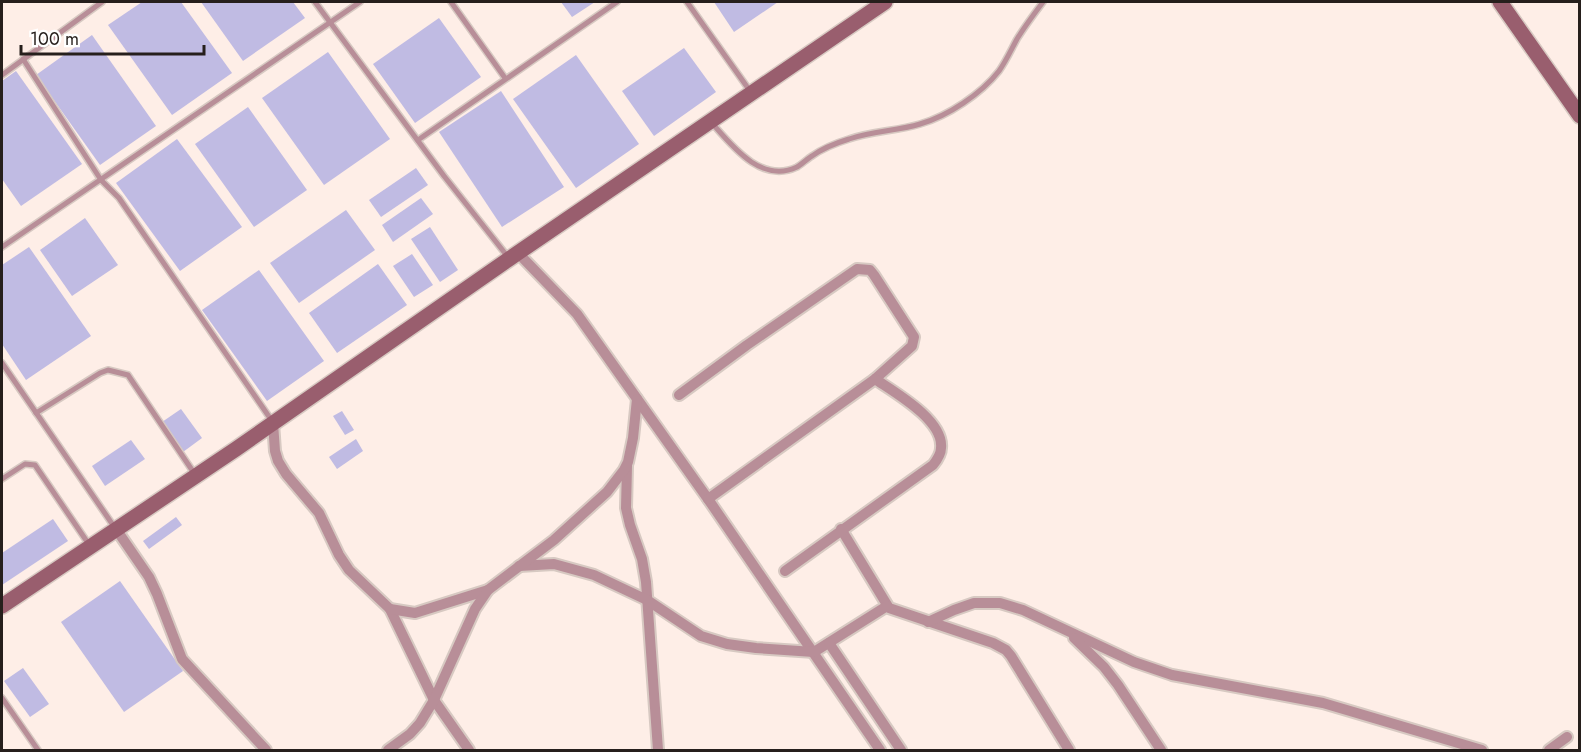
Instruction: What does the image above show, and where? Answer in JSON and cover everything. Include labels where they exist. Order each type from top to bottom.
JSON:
[{"type":"main road","points":[[2,606],[273,423],[885,2]]},
{"type":"main road","points":[[1500,2],[1580,116]]},
{"type":"street","points":[[513,256],[577,314],[708,499],[880,750]]},
{"type":"street","points":[[679,394],[857,269],[870,270],[874,274],[914,337],[912,346],[874,379],[708,499]]},
{"type":"street","points":[[785,571],[933,465],[942,447],[935,429],[922,413],[911,403],[874,379]]},
{"type":"street","points":[[637,399],[628,462],[626,508],[642,559],[658,750]]},
{"type":"street","points":[[273,423],[275,451],[282,468],[319,513],[339,555],[349,570],[390,609],[434,700],[469,750]]},
{"type":"street","points":[[388,750],[415,729],[434,700],[475,609],[488,590],[554,540],[607,492],[628,462]]},
{"type":"street","points":[[116,529],[157,594],[182,659],[266,750]]},
{"type":"street","points":[[841,529],[887,606],[993,643],[1006,650],[1069,750]]},
{"type":"street","points":[[519,566],[554,564],[594,575],[647,600],[701,636],[727,644],[814,652],[887,606]]},
{"type":"street","points":[[390,609],[415,613],[488,590]]},
{"type":"street","points":[[928,622],[974,603],[1000,603],[1023,610],[1134,662],[1172,675],[1323,703],[1482,750]]},
{"type":"street","points":[[1068,632],[1104,667],[1161,750]]},
{"type":"street","points":[[829,643],[902,750]]},
{"type":"street","points":[[1549,750],[1567,737]]},
{"type":"lane","points":[[2,75],[102,2]]},
{"type":"lane","points":[[315,2],[418,140],[513,256]]},
{"type":"lane","points":[[2,247],[360,2]]},
{"type":"lane","points":[[451,2],[505,78]]},
{"type":"lane","points":[[418,140],[617,2]]},
{"type":"lane","points":[[687,2],[751,93]]},
{"type":"lane","points":[[710,121],[744,157],[772,171],[786,171],[799,166],[832,145],[851,138],[920,124],[959,105],[998,72],[1043,2]]},
{"type":"lane","points":[[24,59],[101,180],[119,198],[273,423]]},
{"type":"lane","points":[[2,363],[116,529]]},
{"type":"lane","points":[[36,413],[100,373],[108,370],[128,375],[195,475]]},
{"type":"lane","points":[[2,478],[25,464],[35,465],[90,546]]},
{"type":"lane","points":[[2,698],[38,750]]},
{"type":"building","points":[[142,2],[181,2],[232,73],[172,115],[108,25]]},
{"type":"building","points":[[201,2],[293,2],[305,18],[243,61]]},
{"type":"building","points":[[561,2],[595,2],[572,17]]},
{"type":"building","points":[[714,2],[778,2],[734,32]]},
{"type":"building","points":[[439,18],[481,77],[415,123],[373,64]]},
{"type":"building","points":[[92,35],[156,126],[100,165],[36,75]]},
{"type":"building","points":[[684,48],[716,92],[654,136],[622,91]]},
{"type":"building","points":[[328,52],[390,139],[324,185],[262,98]]},
{"type":"building","points":[[576,55],[639,144],[576,188],[513,99]]},
{"type":"building","points":[[16,71],[82,164],[21,206],[2,179],[2,81]]},
{"type":"building","points":[[501,91],[564,187],[502,227],[439,132]]},
{"type":"building","points":[[248,107],[307,190],[254,227],[195,144]]},
{"type":"building","points":[[177,139],[242,227],[180,271],[116,183]]},
{"type":"building","points":[[416,168],[428,185],[381,217],[369,200]]},
{"type":"building","points":[[421,198],[433,214],[393,242],[382,225]]},
{"type":"building","points":[[346,210],[375,250],[299,303],[270,263]]},
{"type":"building","points":[[85,218],[118,265],[72,296],[40,250]]},
{"type":"building","points":[[430,227],[458,270],[440,282],[411,239]]},
{"type":"building","points":[[29,247],[91,336],[26,380],[2,344],[2,265]]},
{"type":"building","points":[[412,254],[433,285],[414,297],[393,266]]},
{"type":"building","points":[[378,264],[407,305],[337,353],[309,313]]},
{"type":"building","points":[[259,270],[324,361],[267,401],[202,310]]},
{"type":"building","points":[[181,409],[202,438],[183,452],[162,422]]},
{"type":"building","points":[[342,411],[354,430],[345,435],[333,416]]},
{"type":"building","points":[[356,439],[363,451],[337,469],[329,457]]},
{"type":"building","points":[[131,440],[145,459],[105,486],[92,466]]},
{"type":"building","points":[[176,517],[182,525],[149,549],[143,541]]},
{"type":"building","points":[[53,519],[68,541],[2,585],[2,553]]},
{"type":"building","points":[[120,581],[183,671],[124,712],[61,622]]},
{"type":"building","points":[[23,668],[49,704],[30,717],[4,681]]}]
